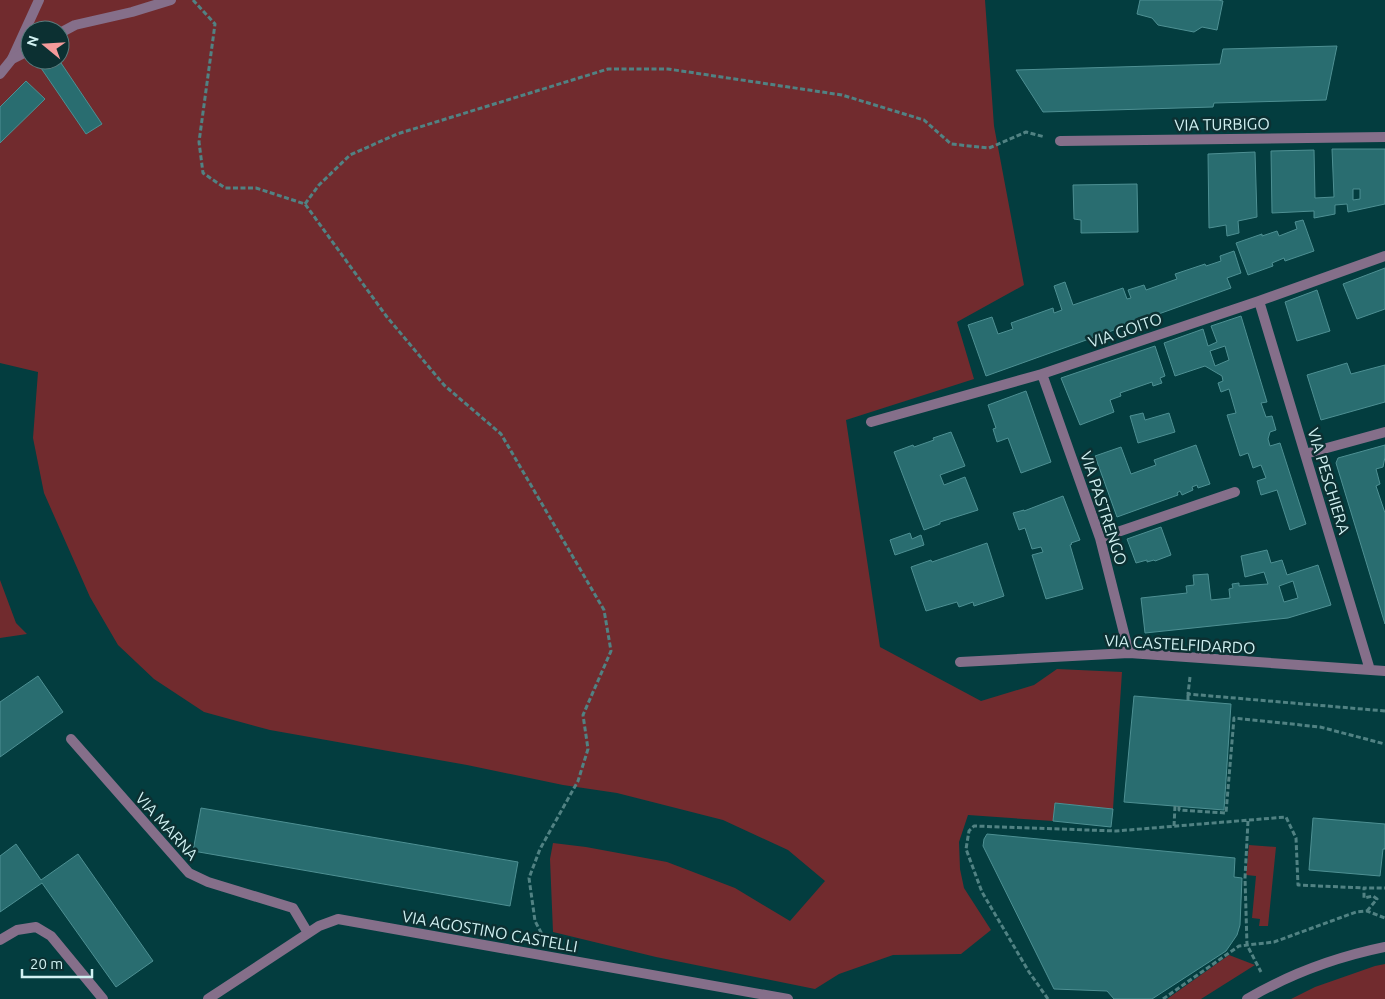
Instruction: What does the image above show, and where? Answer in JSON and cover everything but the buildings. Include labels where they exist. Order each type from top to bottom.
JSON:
[{"type":"street","points":[[0,74],[12,59],[39,0]]},
{"type":"street","points":[[70,28],[170,0]]},
{"type":"street","points":[[12,59],[20,55]]},
{"type":"street","name":"VIA TURBIGO","points":[[1060,141],[1385,137]]},
{"type":"street","name":"VIA GOITO","points":[[871,422],[1042,374],[1259,301],[1385,256]]},
{"type":"street","name":"VIA PESCHIERA","points":[[1259,301],[1370,670]]},
{"type":"street","name":"VIA PASTRENGO","points":[[1042,374],[1100,538],[1129,653]]},
{"type":"street","points":[[1304,454],[1385,432]]},
{"type":"street","points":[[1100,538],[1235,492]]},
{"type":"street","name":"VIA CASTELFIDARDO","points":[[960,662],[1129,653],[1385,671]]},
{"type":"street","name":"VIA MARNA","points":[[71,738],[188,873],[208,882],[293,908],[308,933]]},
{"type":"street","name":"VIA AGOSTINO CASTELLI","points":[[208,999],[319,926],[338,919],[788,999]]},
{"type":"street","points":[[0,940],[17,930],[36,927],[51,936],[102,999]]},
{"type":"street","points":[[1247,999],[1269,986],[1316,965],[1385,947]]},
{"type":"path","points":[[193,0],[215,24],[199,142],[203,173],[225,188],[256,188],[305,204],[388,317],[444,385],[501,434],[604,610],[611,651],[583,715],[588,749],[578,781],[540,849],[530,878],[536,921],[554,958]]},
{"type":"path","points":[[305,204],[319,185],[350,155],[397,134],[608,68],[668,70],[842,95],[924,120],[951,144],[989,148],[1026,132],[1060,141]]},
{"type":"path","points":[[1188,700],[1190,677]]},
{"type":"path","points":[[1188,694],[1385,711]]},
{"type":"path","points":[[1174,826],[1177,806],[1179,810],[1226,813],[1234,718],[1320,727],[1385,744]]},
{"type":"path","points":[[1048,999],[1028,972],[982,892],[966,850],[969,832],[974,826],[1116,831],[1286,817],[1296,838],[1298,885],[1385,888]]},
{"type":"path","points":[[1248,820],[1245,878],[1247,946],[1269,986]]},
{"type":"path","points":[[1364,888],[1364,898],[1373,896],[1376,900],[1367,911]]},
{"type":"path","points":[[1163,999],[1239,946],[1274,942],[1356,912],[1367,911],[1385,918]]},
{"type":"shaded area","points":[[0,0],[985,0],[994,126],[1024,285],[957,322],[974,379],[846,420],[880,647],[981,701],[1034,685],[1057,669],[1122,672],[1113,809],[1055,803],[1053,821],[968,815],[959,842],[960,869],[964,888],[991,930],[961,954],[893,955],[839,974],[815,989],[656,957],[553,932],[550,859],[553,843],[667,862],[735,888],[790,921],[825,881],[788,850],[723,820],[617,793],[563,785],[467,765],[270,730],[204,712],[154,679],[118,645],[90,597],[44,493],[33,438],[38,372],[0,363]]},
{"type":"shaded area","points":[[0,580],[16,623],[27,634],[0,638]]},
{"type":"shaded area","points":[[1249,845],[1276,847],[1268,926],[1259,926],[1260,919],[1252,918],[1256,876],[1246,875]]},
{"type":"shaded area","points":[[1229,955],[1255,965],[1201,999],[1167,999]]},
{"type":"shaded area","points":[[1385,964],[1385,999],[1291,999],[1315,987]]}]
